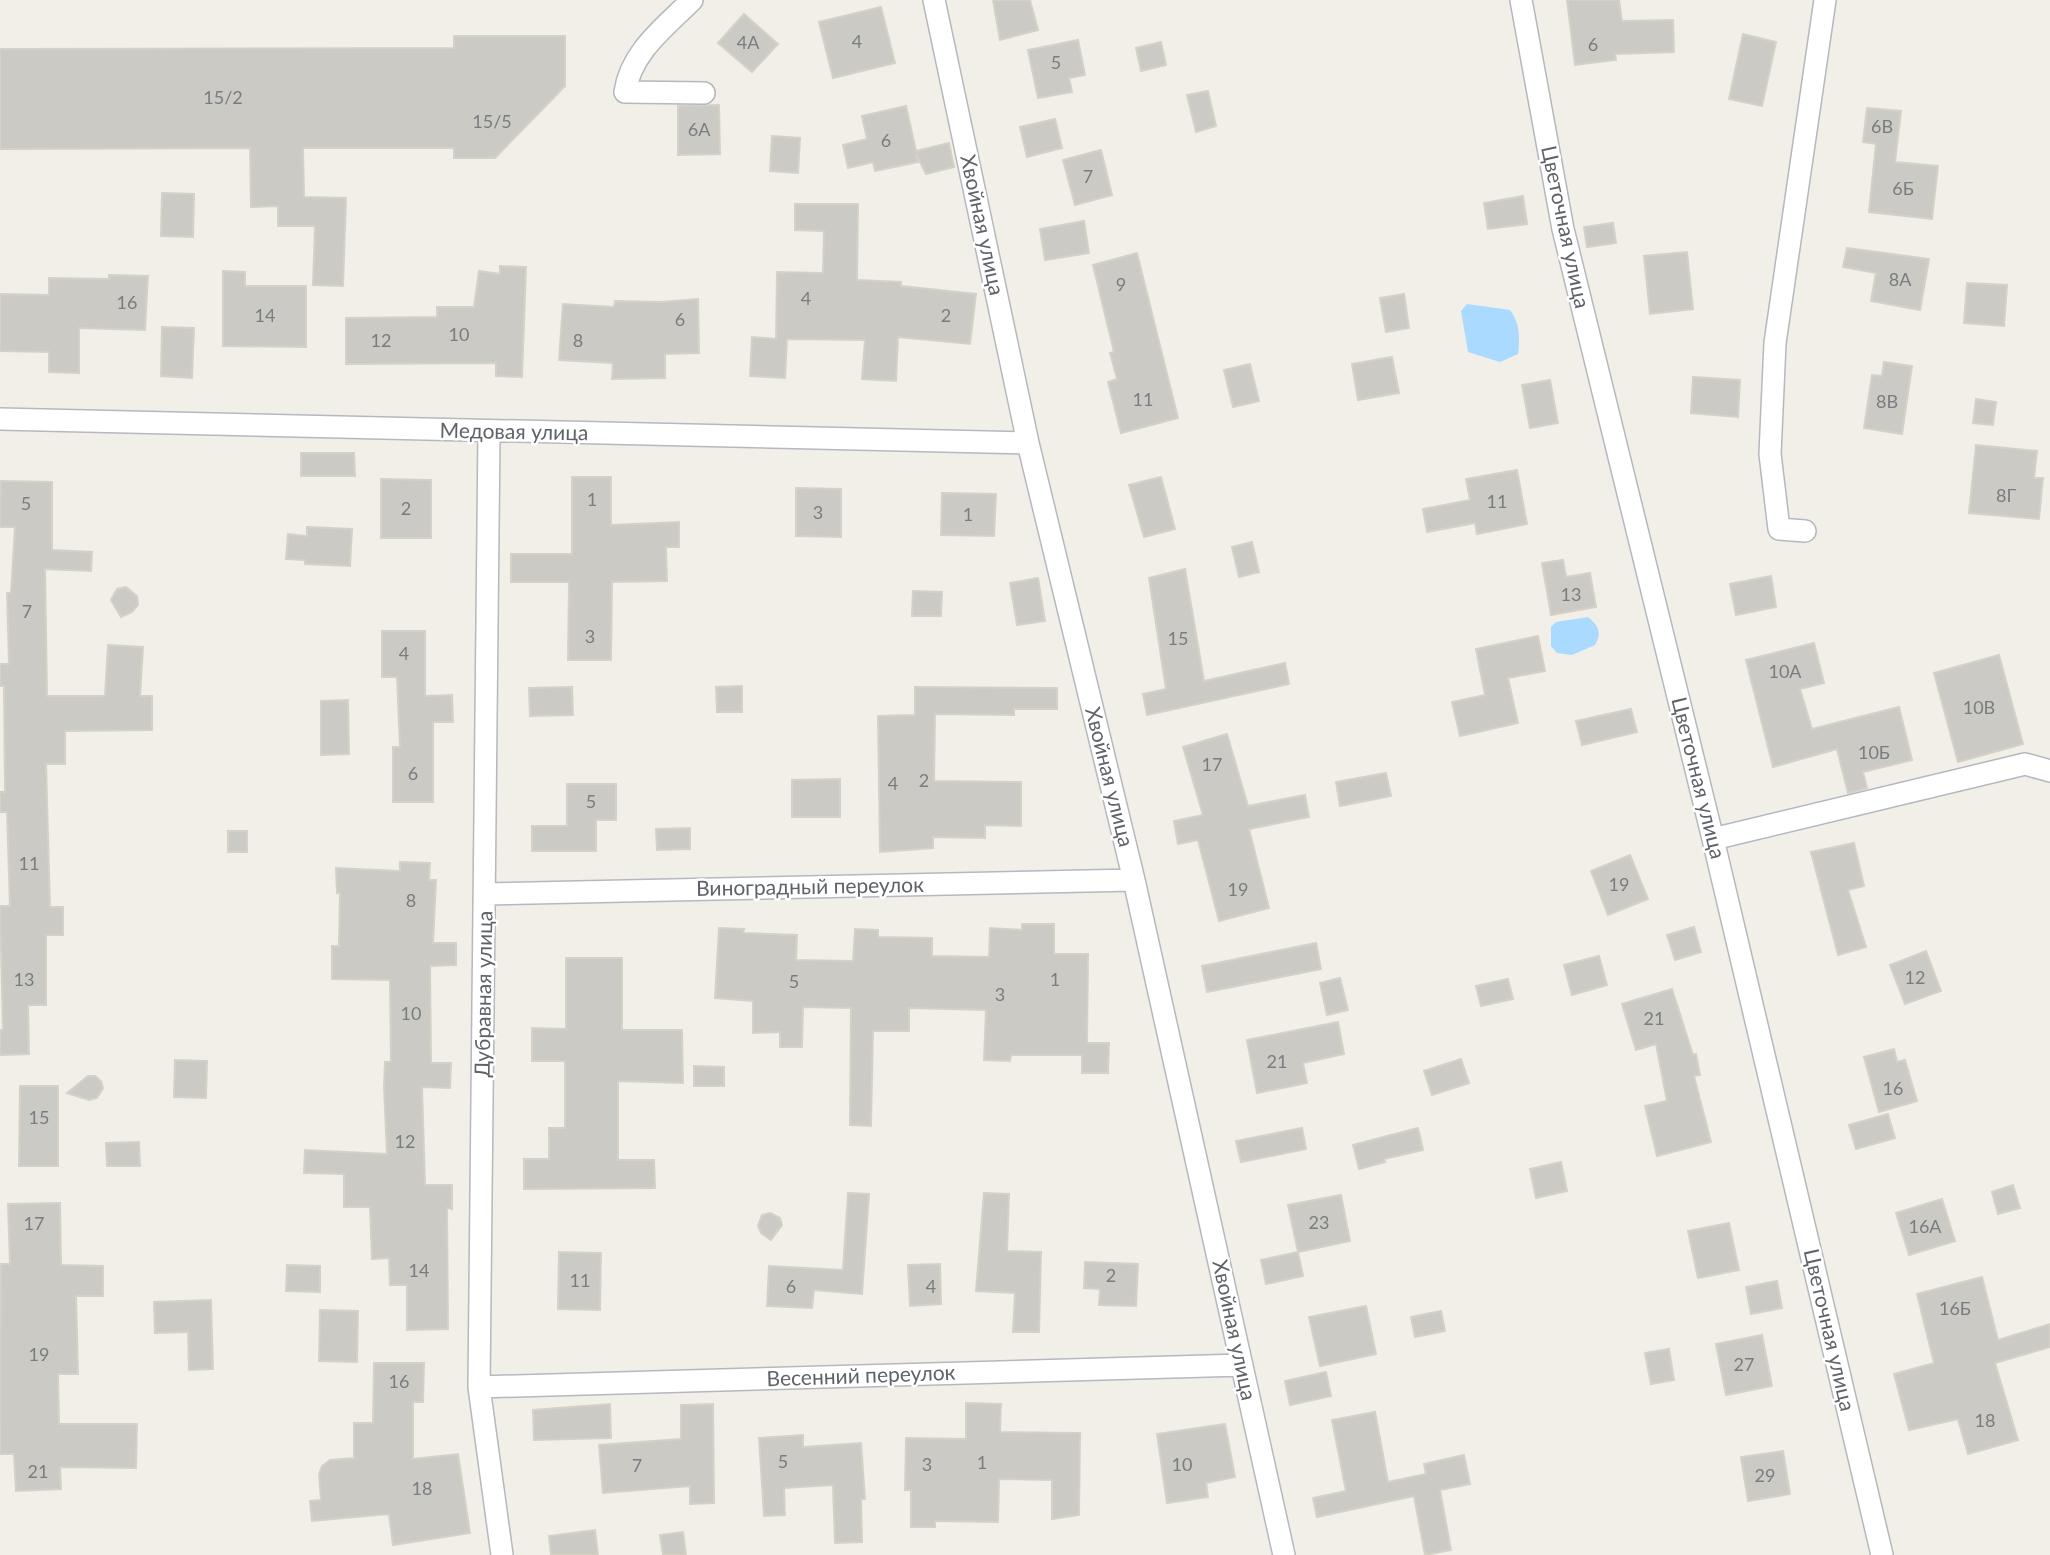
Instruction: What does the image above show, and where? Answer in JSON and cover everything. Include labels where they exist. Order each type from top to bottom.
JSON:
[{"type":"street","points":[[692,0],[641,51],[628,74],[625,93],[704,93]]},
{"type":"street","name":"Хвойная улица","points":[[934,0],[1028,443],[1135,880],[1284,1555]]},
{"type":"street","name":"Цветочная улица","points":[[1521,0],[1563,229],[1713,839],[1882,1555]]},
{"type":"street","points":[[1805,531],[1779,529],[1770,454],[1775,343],[1825,0]]},
{"type":"street","name":"Медовая улица","points":[[0,419],[1028,443]]},
{"type":"street","name":"Дубравная улица","points":[[489,432],[479,1387],[502,1555]]},
{"type":"street","points":[[1713,839],[2025,764],[2050,771]]},
{"type":"street","name":"Виноградный переулок","points":[[485,894],[1135,880]]},
{"type":"street","name":"Весенний переулок","points":[[479,1387],[1242,1365]]},
{"type":"water","points":[[1467,304],[1510,310],[1518,331],[1518,354],[1500,362],[1468,352],[1461,311]]},
{"type":"water","points":[[1588,617],[1598,630],[1595,645],[1572,655],[1557,653],[1551,646],[1551,627],[1556,622]]},
{"type":"building","points":[[993,0],[1030,0],[1038,30],[1000,40]]},
{"type":"building","points":[[1567,0],[1619,0],[1622,21],[1673,20],[1674,52],[1615,54],[1616,60],[1575,65]]},
{"type":"building","points":[[881,7],[895,63],[833,78],[819,22]]},
{"type":"building","points":[[744,14],[778,44],[752,72],[718,43]]},
{"type":"building","points":[[1743,34],[1776,42],[1762,106],[1729,99]]},
{"type":"building","points":[[454,36],[565,36],[565,86],[495,158],[454,158],[454,148],[303,148],[304,197],[346,198],[343,286],[313,285],[315,226],[278,226],[278,206],[251,207],[250,148],[0,149],[0,49],[454,48]]},
{"type":"building","points":[[1078,40],[1085,75],[1069,78],[1072,92],[1038,98],[1028,50]]},
{"type":"building","points":[[1161,42],[1166,65],[1141,71],[1136,48]]},
{"type":"building","points":[[1208,91],[1216,126],[1196,132],[1187,95]]},
{"type":"building","points":[[719,105],[720,154],[678,155],[678,106]]},
{"type":"building","points":[[906,106],[916,151],[949,143],[954,167],[926,174],[916,154],[918,162],[875,171],[873,162],[848,168],[843,145],[867,139],[862,116]]},
{"type":"building","points":[[1867,108],[1901,111],[1895,162],[1938,166],[1932,219],[1869,212],[1876,144],[1863,142]]},
{"type":"building","points":[[1055,119],[1062,148],[1027,157],[1020,127]]},
{"type":"building","points":[[772,136],[800,138],[798,173],[770,171]]},
{"type":"building","points":[[1101,150],[1112,195],[1075,205],[1063,160]]},
{"type":"building","points":[[162,193],[194,194],[193,237],[161,236]]},
{"type":"building","points":[[1523,196],[1527,224],[1488,229],[1484,203]]},
{"type":"building","points":[[795,204],[858,204],[857,280],[901,282],[901,286],[976,294],[970,344],[898,337],[896,381],[862,379],[865,340],[787,339],[785,378],[750,376],[752,337],[776,339],[777,272],[823,273],[824,231],[795,230]]},
{"type":"building","points":[[1084,221],[1089,253],[1045,260],[1040,229]]},
{"type":"building","points":[[1613,223],[1616,243],[1587,247],[1584,227]]},
{"type":"building","points":[[1847,248],[1929,259],[1920,310],[1871,301],[1876,273],[1843,267]]},
{"type":"building","points":[[1687,252],[1693,309],[1650,314],[1644,256]]},
{"type":"building","points":[[1137,253],[1178,418],[1121,433],[1108,382],[1117,379],[1110,353],[1114,352],[1093,265]]},
{"type":"building","points":[[500,266],[526,267],[522,377],[496,376],[496,363],[346,364],[346,318],[437,317],[437,307],[474,307],[479,271],[500,274]]},
{"type":"building","points":[[223,271],[245,272],[245,286],[306,286],[306,347],[223,346]]},
{"type":"building","points":[[109,275],[148,276],[145,330],[79,328],[79,373],[49,372],[49,352],[0,351],[0,294],[49,295],[49,278],[109,279]]},
{"type":"building","points":[[1967,283],[2007,285],[2004,326],[1964,323]]},
{"type":"building","points":[[1404,294],[1409,328],[1386,332],[1380,298]]},
{"type":"building","points":[[698,299],[699,353],[665,354],[665,378],[612,379],[613,363],[559,360],[563,304],[614,307],[615,301],[661,302]]},
{"type":"building","points":[[162,327],[194,328],[192,378],[161,376]]},
{"type":"building","points":[[1392,357],[1399,393],[1358,400],[1352,364]]},
{"type":"building","points":[[1884,362],[1912,366],[1902,434],[1864,428],[1872,375],[1882,376]]},
{"type":"building","points":[[1250,364],[1259,401],[1233,407],[1224,370]]},
{"type":"building","points":[[1693,377],[1740,380],[1738,417],[1691,413]]},
{"type":"building","points":[[1550,380],[1558,423],[1530,428],[1522,385]]},
{"type":"building","points":[[1976,399],[1996,402],[1993,425],[1973,423]]},
{"type":"building","points":[[1976,445],[2037,451],[2034,478],[2043,478],[2039,519],[1969,513]]},
{"type":"building","points":[[301,453],[354,453],[355,476],[301,476]]},
{"type":"building","points":[[1517,470],[1527,524],[1477,534],[1475,523],[1427,532],[1423,509],[1470,500],[1466,479]]},
{"type":"building","points":[[572,477],[611,477],[611,525],[679,522],[679,547],[666,547],[667,581],[612,582],[611,660],[568,660],[569,582],[511,582],[511,554],[572,554]]},
{"type":"building","points":[[1161,477],[1175,529],[1144,537],[1129,485]]},
{"type":"building","points":[[381,479],[431,480],[431,538],[381,538]]},
{"type":"building","points":[[1,481],[52,482],[52,550],[92,552],[91,571],[45,569],[47,696],[105,696],[108,645],[143,647],[140,696],[152,696],[152,730],[65,731],[65,764],[46,764],[50,907],[63,907],[63,935],[46,935],[46,1005],[28,1005],[29,1054],[0,1055],[0,1030],[3,1030],[0,906],[10,906],[7,812],[0,812],[0,792],[5,792],[4,686],[0,686],[0,664],[9,664],[7,593],[11,593],[15,527],[0,527]]},
{"type":"building","points":[[796,488],[841,489],[841,537],[796,536]]},
{"type":"building","points":[[942,493],[996,494],[994,536],[941,535]]},
{"type":"building","points":[[307,527],[352,529],[350,566],[305,564],[305,560],[286,559],[288,534],[307,536]]},
{"type":"building","points":[[1252,542],[1259,572],[1239,577],[1232,547]]},
{"type":"building","points":[[1563,560],[1566,577],[1590,573],[1596,607],[1551,615],[1542,563]]},
{"type":"building","points":[[1185,569],[1204,681],[1285,663],[1289,684],[1147,715],[1143,694],[1166,689],[1149,578]]},
{"type":"building","points":[[1771,576],[1776,607],[1736,615],[1730,584]]},
{"type":"building","points":[[1038,578],[1045,621],[1017,625],[1010,583]]},
{"type":"building","points":[[126,587],[137,596],[138,605],[132,612],[121,617],[111,600],[117,589]]},
{"type":"building","points":[[913,591],[942,592],[941,616],[912,616]]},
{"type":"building","points":[[382,631],[425,631],[425,696],[452,695],[453,722],[433,722],[433,802],[393,802],[393,747],[400,747],[397,677],[382,677]]},
{"type":"building","points":[[1538,636],[1545,671],[1508,678],[1518,723],[1460,736],[1452,702],[1485,695],[1476,649]]},
{"type":"building","points":[[1814,643],[1824,683],[1800,689],[1812,729],[1899,707],[1912,760],[1863,772],[1867,788],[1848,793],[1837,749],[1773,767],[1746,660]]},
{"type":"building","points":[[1999,655],[2023,744],[1958,762],[1934,673]]},
{"type":"building","points":[[742,686],[742,712],[717,712],[716,687]]},
{"type":"building","points":[[572,687],[573,715],[530,716],[529,688]]},
{"type":"building","points":[[915,687],[1057,688],[1057,709],[1014,709],[1014,715],[935,714],[934,781],[1021,782],[1021,826],[985,825],[985,838],[933,837],[933,848],[880,852],[878,716],[915,715]]},
{"type":"building","points":[[348,700],[349,754],[321,755],[321,701]]},
{"type":"building","points":[[1631,709],[1637,732],[1582,745],[1576,721]]},
{"type":"building","points":[[1227,734],[1248,806],[1305,795],[1309,817],[1249,829],[1269,908],[1219,921],[1198,840],[1178,844],[1174,821],[1203,815],[1183,747]]},
{"type":"building","points":[[1386,773],[1391,796],[1340,806],[1336,782]]},
{"type":"building","points":[[840,779],[840,817],[792,817],[792,780]]},
{"type":"building","points":[[567,784],[616,784],[616,820],[596,820],[596,851],[532,851],[532,826],[567,826]]},
{"type":"building","points":[[690,828],[690,849],[657,850],[656,829]]},
{"type":"building","points":[[228,831],[247,831],[247,852],[228,852]]},
{"type":"building","points":[[1854,843],[1864,886],[1848,890],[1866,947],[1838,955],[1811,852]]},
{"type":"building","points":[[1630,855],[1648,899],[1608,915],[1591,871]]},
{"type":"building","points":[[400,862],[430,863],[429,880],[436,880],[433,943],[456,943],[456,965],[430,966],[431,1063],[451,1063],[450,1088],[422,1087],[425,1185],[452,1185],[452,1209],[447,1208],[448,1329],[407,1330],[407,1285],[390,1285],[389,1258],[372,1259],[370,1207],[344,1207],[344,1174],[304,1173],[305,1150],[387,1154],[384,1087],[385,1062],[391,1062],[390,980],[332,979],[332,946],[339,946],[340,893],[337,893],[336,868],[400,871]]},
{"type":"building","points":[[1022,924],[1054,924],[1054,954],[1088,954],[1087,1043],[1109,1043],[1108,1073],[1082,1073],[1082,1055],[1011,1055],[1010,1061],[984,1060],[986,1010],[909,1008],[909,1031],[873,1031],[871,1126],[850,1125],[851,1008],[803,1007],[802,1047],[780,1047],[780,1032],[753,1033],[753,1001],[715,998],[719,928],[744,929],[743,933],[797,935],[796,960],[853,961],[855,929],[878,930],[878,937],[932,938],[932,956],[989,957],[990,928],[1022,930]]},
{"type":"building","points":[[1694,927],[1701,952],[1675,960],[1667,935]]},
{"type":"building","points":[[1316,943],[1321,969],[1207,992],[1202,966]]},
{"type":"building","points":[[1926,951],[1941,991],[1905,1004],[1890,965]]},
{"type":"building","points":[[1599,956],[1607,985],[1572,995],[1564,965]]},
{"type":"building","points":[[566,958],[622,958],[622,1030],[682,1030],[683,1083],[618,1081],[618,1160],[654,1160],[655,1188],[524,1189],[524,1159],[549,1159],[549,1128],[565,1128],[565,1061],[532,1061],[532,1028],[566,1029]]},
{"type":"building","points":[[1340,978],[1348,1010],[1327,1015],[1320,983]]},
{"type":"building","points":[[1508,979],[1513,999],[1481,1006],[1476,986]]},
{"type":"building","points":[[1672,989],[1693,1055],[1696,1054],[1700,1075],[1694,1076],[1711,1142],[1657,1156],[1645,1106],[1667,1101],[1656,1044],[1636,1050],[1622,1004]]},
{"type":"building","points":[[1338,1022],[1344,1054],[1303,1063],[1307,1083],[1257,1093],[1247,1040]]},
{"type":"building","points":[[1894,1049],[1897,1062],[1905,1060],[1917,1101],[1879,1112],[1864,1057]]},
{"type":"building","points":[[1461,1059],[1469,1083],[1432,1095],[1424,1071]]},
{"type":"building","points":[[175,1060],[207,1061],[206,1098],[174,1097]]},
{"type":"building","points":[[694,1066],[724,1067],[724,1086],[694,1086]]},
{"type":"building","points":[[88,1076],[95,1076],[101,1081],[103,1088],[97,1098],[89,1100],[67,1093]]},
{"type":"building","points":[[20,1086],[58,1086],[58,1166],[19,1166]]},
{"type":"building","points":[[1888,1114],[1895,1138],[1856,1149],[1849,1125]]},
{"type":"building","points":[[1302,1128],[1306,1149],[1241,1162],[1236,1141]]},
{"type":"building","points":[[1418,1128],[1423,1150],[1384,1159],[1385,1162],[1359,1169],[1353,1145]]},
{"type":"building","points":[[139,1142],[140,1166],[107,1166],[106,1143]]},
{"type":"building","points":[[1561,1162],[1567,1191],[1536,1198],[1530,1169]]},
{"type":"building","points":[[2013,1185],[2020,1208],[1998,1214],[1992,1192]]},
{"type":"building","points":[[848,1193],[869,1194],[862,1294],[814,1290],[812,1308],[767,1306],[769,1266],[843,1270]]},
{"type":"building","points":[[984,1193],[1009,1194],[1007,1251],[1041,1252],[1039,1332],[1013,1332],[1015,1293],[976,1291]]},
{"type":"building","points":[[1341,1195],[1350,1241],[1298,1252],[1288,1205]]},
{"type":"building","points":[[1942,1199],[1955,1241],[1909,1255],[1896,1213]]},
{"type":"building","points":[[60,1203],[61,1265],[103,1266],[103,1296],[76,1296],[78,1374],[58,1374],[59,1424],[137,1424],[136,1468],[60,1467],[61,1489],[16,1491],[14,1454],[0,1454],[1,1264],[10,1264],[8,1204]]},
{"type":"building","points":[[770,1213],[780,1218],[782,1225],[771,1240],[761,1233],[758,1226],[762,1215]]},
{"type":"building","points":[[1729,1223],[1739,1270],[1698,1278],[1688,1231]]},
{"type":"building","points":[[559,1252],[601,1253],[600,1310],[558,1309]]},
{"type":"building","points":[[1298,1252],[1303,1276],[1266,1284],[1261,1260]]},
{"type":"building","points":[[1085,1262],[1138,1264],[1136,1306],[1099,1305],[1100,1289],[1084,1288]]},
{"type":"building","points":[[940,1264],[941,1304],[910,1306],[908,1265]]},
{"type":"building","points":[[287,1265],[320,1266],[320,1292],[286,1291]]},
{"type":"building","points":[[1982,1277],[1998,1340],[2050,1324],[2050,1347],[1995,1363],[2018,1440],[1968,1454],[1958,1419],[1909,1430],[1894,1374],[1934,1363],[1917,1294]]},
{"type":"building","points":[[1777,1281],[1782,1308],[1751,1314],[1746,1287]]},
{"type":"building","points":[[211,1300],[213,1369],[189,1370],[188,1332],[155,1333],[154,1302]]},
{"type":"building","points":[[1366,1306],[1376,1354],[1320,1366],[1309,1317]]},
{"type":"building","points":[[320,1310],[358,1311],[357,1362],[319,1361]]},
{"type":"building","points":[[1441,1311],[1445,1331],[1415,1337],[1411,1317]]},
{"type":"building","points":[[1762,1335],[1772,1386],[1726,1395],[1716,1344]]},
{"type":"building","points":[[1669,1349],[1674,1380],[1651,1384],[1645,1353]]},
{"type":"building","points":[[374,1363],[424,1363],[423,1402],[413,1402],[413,1459],[458,1454],[470,1533],[393,1545],[389,1514],[312,1521],[310,1501],[321,1500],[319,1474],[322,1466],[330,1460],[354,1458],[354,1423],[373,1423]]},
{"type":"building","points":[[1326,1372],[1331,1396],[1290,1405],[1285,1381]]},
{"type":"building","points":[[966,1403],[1001,1404],[1000,1432],[1080,1433],[1079,1515],[1052,1519],[1052,1480],[999,1479],[998,1522],[935,1521],[935,1527],[911,1527],[911,1490],[905,1490],[906,1438],[966,1439]]},
{"type":"building","points":[[610,1404],[611,1438],[534,1440],[533,1410]]},
{"type":"building","points":[[713,1404],[714,1503],[690,1504],[690,1486],[603,1493],[599,1445],[681,1439],[681,1405]]},
{"type":"building","points":[[1375,1412],[1388,1482],[1426,1474],[1424,1464],[1464,1455],[1470,1484],[1440,1490],[1451,1550],[1425,1555],[1414,1496],[1317,1517],[1313,1498],[1346,1491],[1332,1420]]},
{"type":"building","points":[[1225,1424],[1235,1477],[1206,1483],[1208,1497],[1167,1503],[1157,1434]]},
{"type":"building","points":[[803,1435],[803,1447],[861,1443],[865,1499],[861,1499],[862,1542],[835,1543],[833,1485],[784,1488],[785,1515],[764,1516],[759,1438]]},
{"type":"building","points":[[1783,1451],[1790,1494],[1748,1501],[1741,1457]]},
{"type":"building","points":[[595,1530],[598,1555],[551,1555],[549,1536]]},
{"type":"building","points":[[683,1532],[686,1555],[663,1555],[660,1535]]}]
